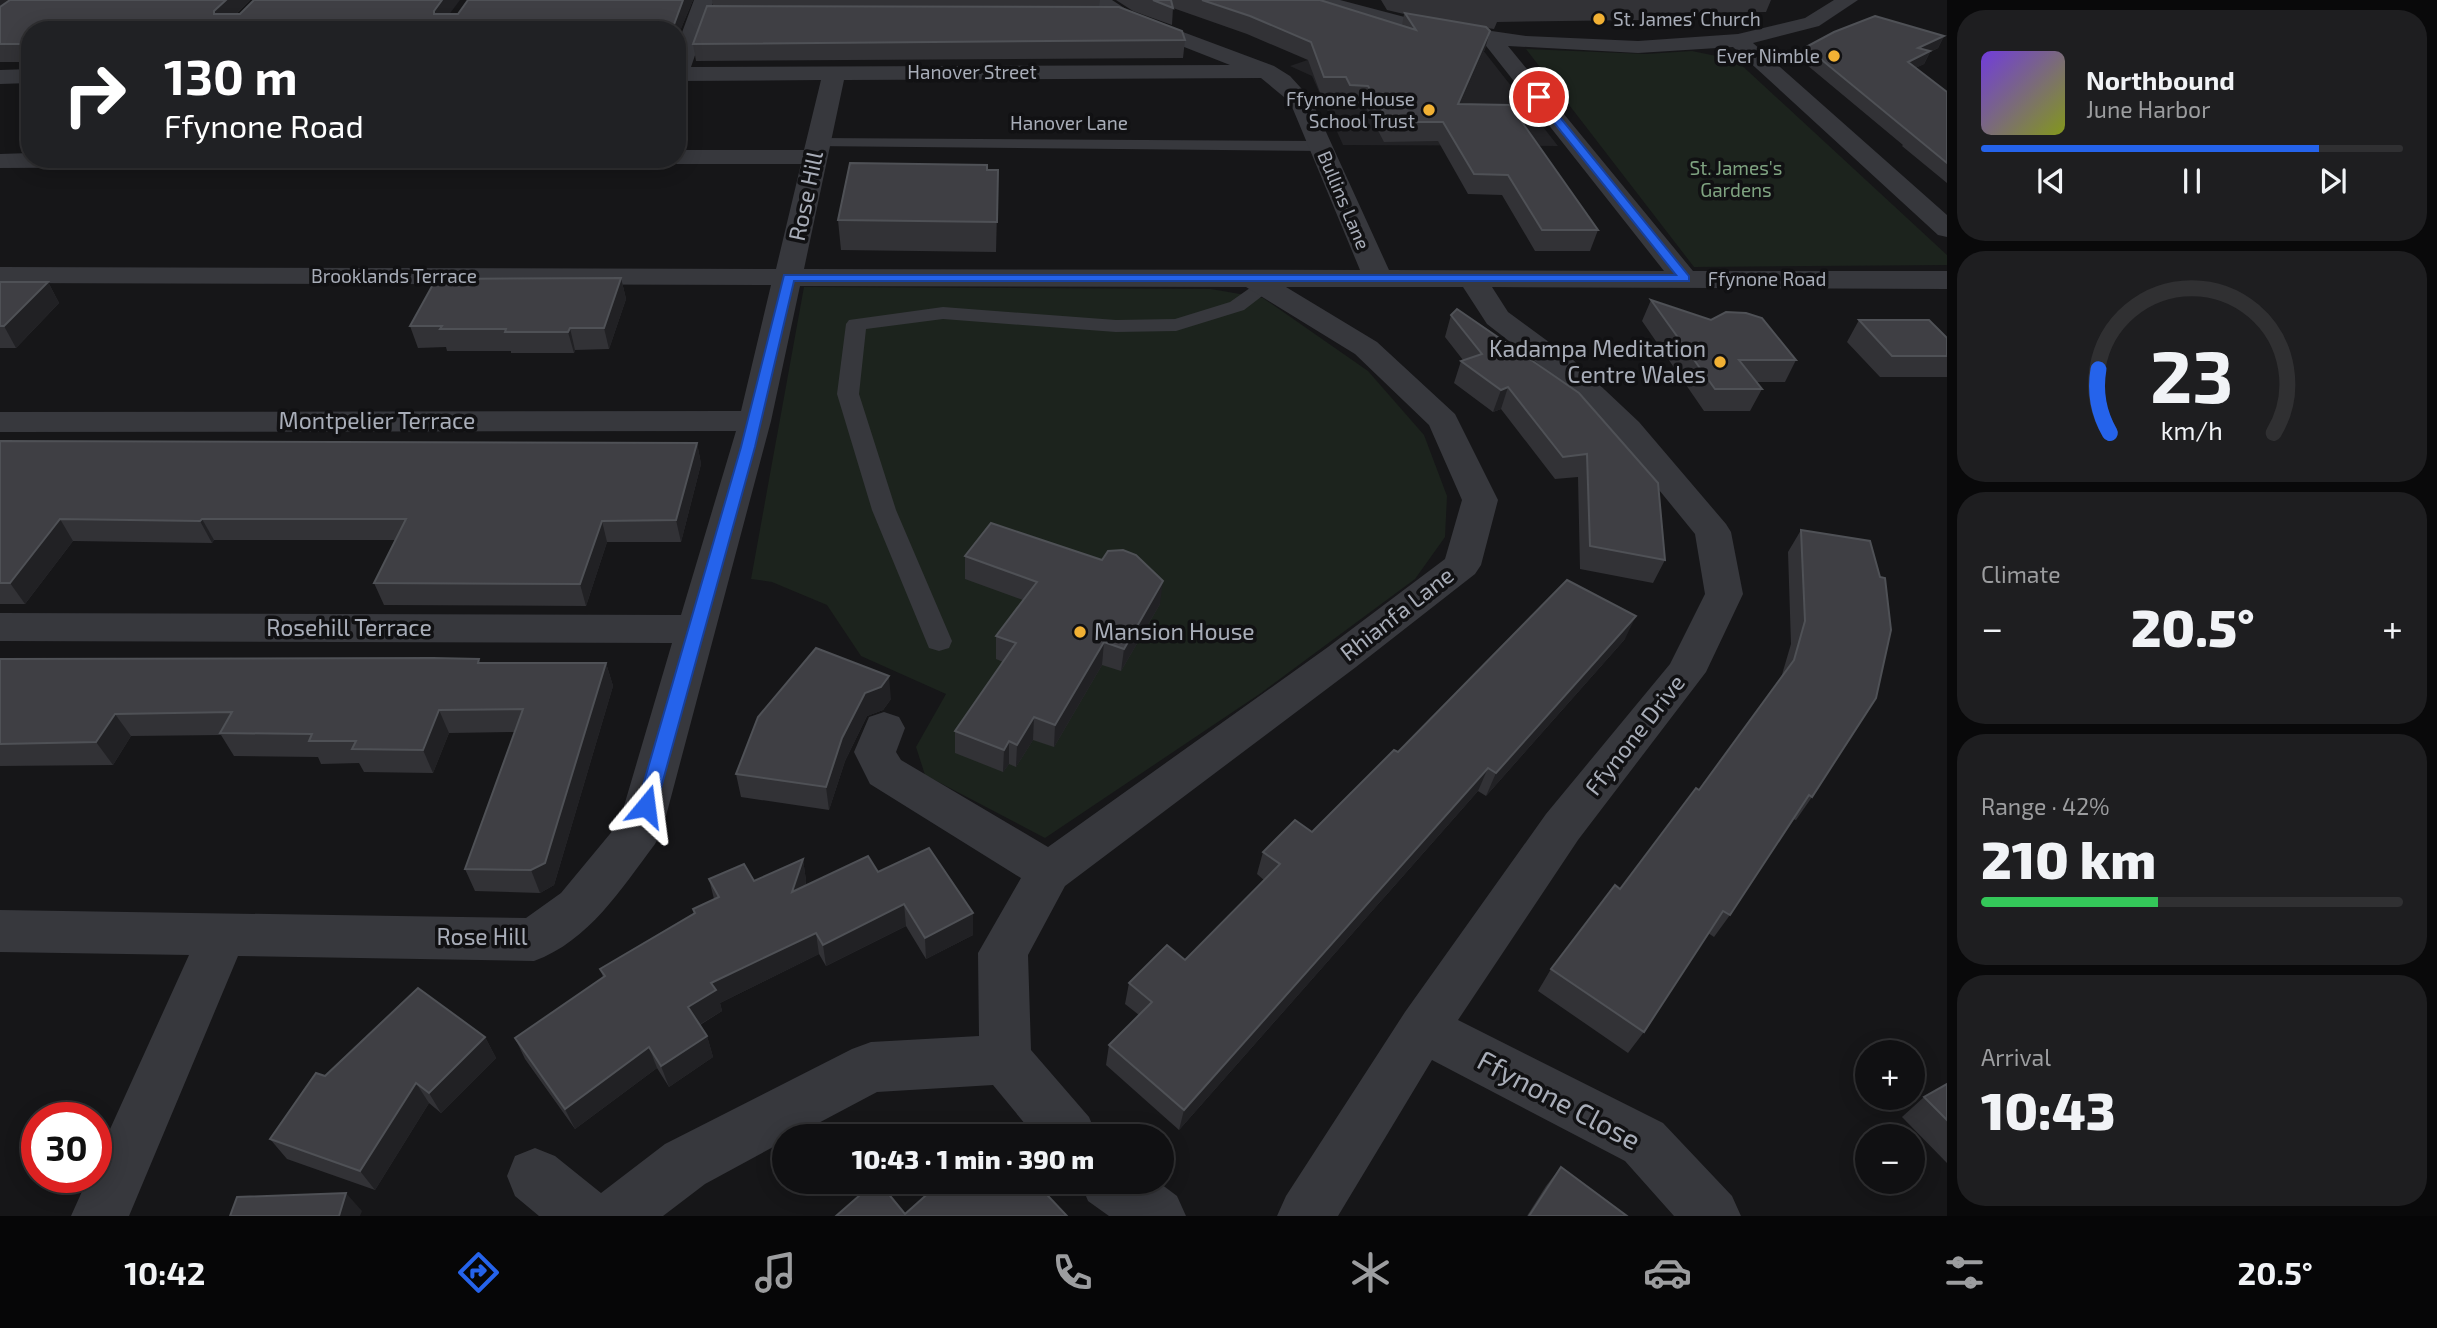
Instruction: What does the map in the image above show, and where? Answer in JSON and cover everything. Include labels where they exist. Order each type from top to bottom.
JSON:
[{"type":"street","points":[[1317,0],[1415,26],[1490,37],[1526,42],[1638,47],[1738,40],[1812,22],[1847,0]]},
{"type":"street","name":"Bullins Lane","points":[[1098,9],[1266,71],[1282,81],[1300,99],[1378,278]]},
{"type":"street","points":[[686,53],[704,11]]},
{"type":"street","points":[[1490,37],[1685,279]]},
{"type":"street","points":[[1738,40],[1947,229]]},
{"type":"street","name":"Hanover Street","points":[[686,74],[1266,71]]},
{"type":"street","name":"Rose Hill","points":[[0,931],[534,940],[578,908],[639,831],[755,421],[834,73]]},
{"type":"street","points":[[0,77],[21,76]]},
{"type":"street","points":[[686,157],[816,150]]},
{"type":"street","points":[[0,161],[21,161]]},
{"type":"street","name":"Brooklands Terrace","points":[[0,275],[789,277]]},
{"type":"street","name":"Ffynone Road","points":[[789,277],[1258,282],[1378,278],[1947,279]]},
{"type":"street","name":"Ffynone Drive","points":[[1306,1216],[1423,1029],[1562,827],[1686,672],[1724,594],[1713,532],[1627,429],[1561,366],[1497,318],[1472,278]]},
{"type":"street","name":"Rhianfa Lane","points":[[1049,872],[1342,657],[1462,565],[1480,500],[1443,421],[1366,348],[1258,282]]},
{"type":"street","name":"Montpelier Terrace","points":[[0,422],[755,421]]},
{"type":"street","name":"Rosehill Terrace","points":[[0,627],[698,629]]},
{"type":"street","points":[[884,728],[875,751],[885,772],[1049,872],[1003,953],[1005,1059],[1060,1124]]},
{"type":"street","points":[[100,1216],[223,933]]},
{"type":"street","name":"Ffynone Close","points":[[1423,1029],[1644,1142],[1712,1216]]},
{"type":"street","points":[[617,1216],[685,1164],[871,1067],[1005,1059]]},
{"type":"street","points":[[535,1176],[584,1216]]},
{"type":"street","points":[[1126,1194],[1157,1216]]},
{"type":"lane","name":"Hanover Lane","points":[[816,150],[1321,146]]},
{"type":"lane","points":[[939,641],[884,510],[848,394],[856,324],[943,313],[1116,326],[1176,325],[1237,306],[1258,282]]},
{"type":"shaded area","name":"Ffynone House School Trust","points":[[1393,31],[1479,45],[1558,146],[1343,145],[1312,76],[1290,66]]},
{"type":"green space","name":"St. James's Gardens","points":[[1526,49],[1646,54],[1692,51],[1736,60],[1947,255],[1947,265],[1694,267]]},
{"type":"green space","points":[[804,287],[1211,289],[1263,298],[1368,371],[1424,435],[1447,496],[1445,537],[1415,579],[1261,693],[1045,838],[925,775],[916,747],[946,694],[861,656],[827,605],[772,582],[751,579]]},
{"type":"building","points":[[10,0],[226,0],[214,14],[240,14],[254,0],[442,0],[434,14],[458,14],[468,0],[683,0],[675,21],[21,21],[21,44],[0,44],[0,7]]},
{"type":"building","points":[[1153,0],[1171,0],[1173,8]]},
{"type":"building","points":[[1202,0],[1320,0],[1416,30],[1405,13],[1486,27],[1490,31],[1458,104],[1510,105],[1598,230],[1542,230],[1508,175],[1474,174],[1443,122],[1389,122],[1368,86],[1350,85],[1346,77],[1324,77],[1311,42],[1250,16]]},
{"type":"building","points":[[707,6],[1119,7],[1182,31],[1185,40],[693,44]]},
{"type":"building","points":[[1875,16],[1944,36],[1918,48],[1930,51],[1908,62],[1947,92],[1947,163],[1806,47],[1834,32]]},
{"type":"building","points":[[850,163],[987,165],[987,170],[998,170],[997,222],[838,220]]},
{"type":"building","points":[[621,278],[604,328],[570,328],[568,332],[505,332],[506,329],[410,326],[436,279]]},
{"type":"building","points":[[0,282],[48,282],[4,326],[0,326]]},
{"type":"building","points":[[1651,300],[1711,320],[1726,312],[1746,313],[1762,318],[1796,360],[1739,360],[1762,389],[1715,389]]},
{"type":"building","points":[[1457,309],[1579,393],[1658,483],[1665,560],[1590,546],[1587,454],[1563,457],[1508,387],[1501,390],[1461,361],[1482,354],[1451,315]]},
{"type":"building","points":[[1859,320],[1929,320],[1947,338],[1947,356],[1892,356]]},
{"type":"building","points":[[0,441],[697,443],[676,520],[602,521],[580,584],[374,583],[406,519],[60,519],[10,583],[0,583]]},
{"type":"building","name":"Mansion House","points":[[991,523],[1102,560],[1108,551],[1123,550],[1136,555],[1163,581],[1124,649],[1104,642],[1055,725],[1034,717],[1017,745],[1009,741],[1004,750],[955,731],[1016,643],[996,636],[1037,582],[965,556]]},
{"type":"building","points":[[1801,530],[1870,541],[1880,577],[1885,578],[1891,630],[1876,698],[1812,797],[1809,795],[1730,915],[1723,911],[1644,1032],[1551,969],[1615,885],[1620,889],[1696,788],[1699,790],[1794,660],[1805,621]]},
{"type":"building","points":[[1567,580],[1636,616],[1496,773],[1488,768],[1184,1110],[1109,1045],[1152,1002],[1129,983],[1167,945],[1185,960],[1280,864],[1263,852],[1295,820],[1312,832],[1394,750],[1398,752]]},
{"type":"building","points":[[816,648],[889,676],[881,687],[865,693],[842,738],[826,787],[736,774],[758,717]]},
{"type":"building","points":[[0,659],[479,659],[478,663],[606,663],[545,863],[531,870],[465,869],[523,709],[439,710],[423,750],[352,749],[356,741],[309,741],[312,734],[220,733],[232,712],[115,714],[96,742],[0,744]]},
{"type":"building","points":[[929,848],[973,913],[925,938],[904,904],[823,945],[816,933],[711,983],[716,990],[688,1007],[707,1036],[661,1066],[649,1047],[565,1109],[515,1038],[605,976],[600,969],[695,913],[693,909],[719,897],[709,879],[744,864],[754,881],[803,859],[792,892],[868,856],[878,872]]},
{"type":"building","points":[[418,988],[485,1037],[429,1093],[416,1083],[360,1171],[270,1139],[316,1073],[325,1076]]},
{"type":"building","points":[[1947,1084],[1947,1120],[1925,1098]]},
{"type":"building","points":[[1561,1167],[1627,1216],[1529,1216]]},
{"type":"building","points":[[346,1193],[339,1216],[230,1216],[237,1197]]},
{"type":"building","points":[[861,1194],[889,1194],[905,1214],[927,1194],[1046,1194],[1067,1216],[836,1216]]},
{"type":"place","name":"St. James' Church","points":[[1599,19]]},
{"type":"place","name":"Ever Nimble","points":[[1834,56]]},
{"type":"place","name":"Ffynone House School Trust","points":[[1429,110]]},
{"type":"place","name":"Kadampa Meditation Centre Wales","points":[[1720,362]]},
{"type":"place","name":"Mansion House","points":[[1080,632]]},
{"type":"route","points":[[646,806],[748,447],[789,277],[1685,279],[1539,97]]}]
